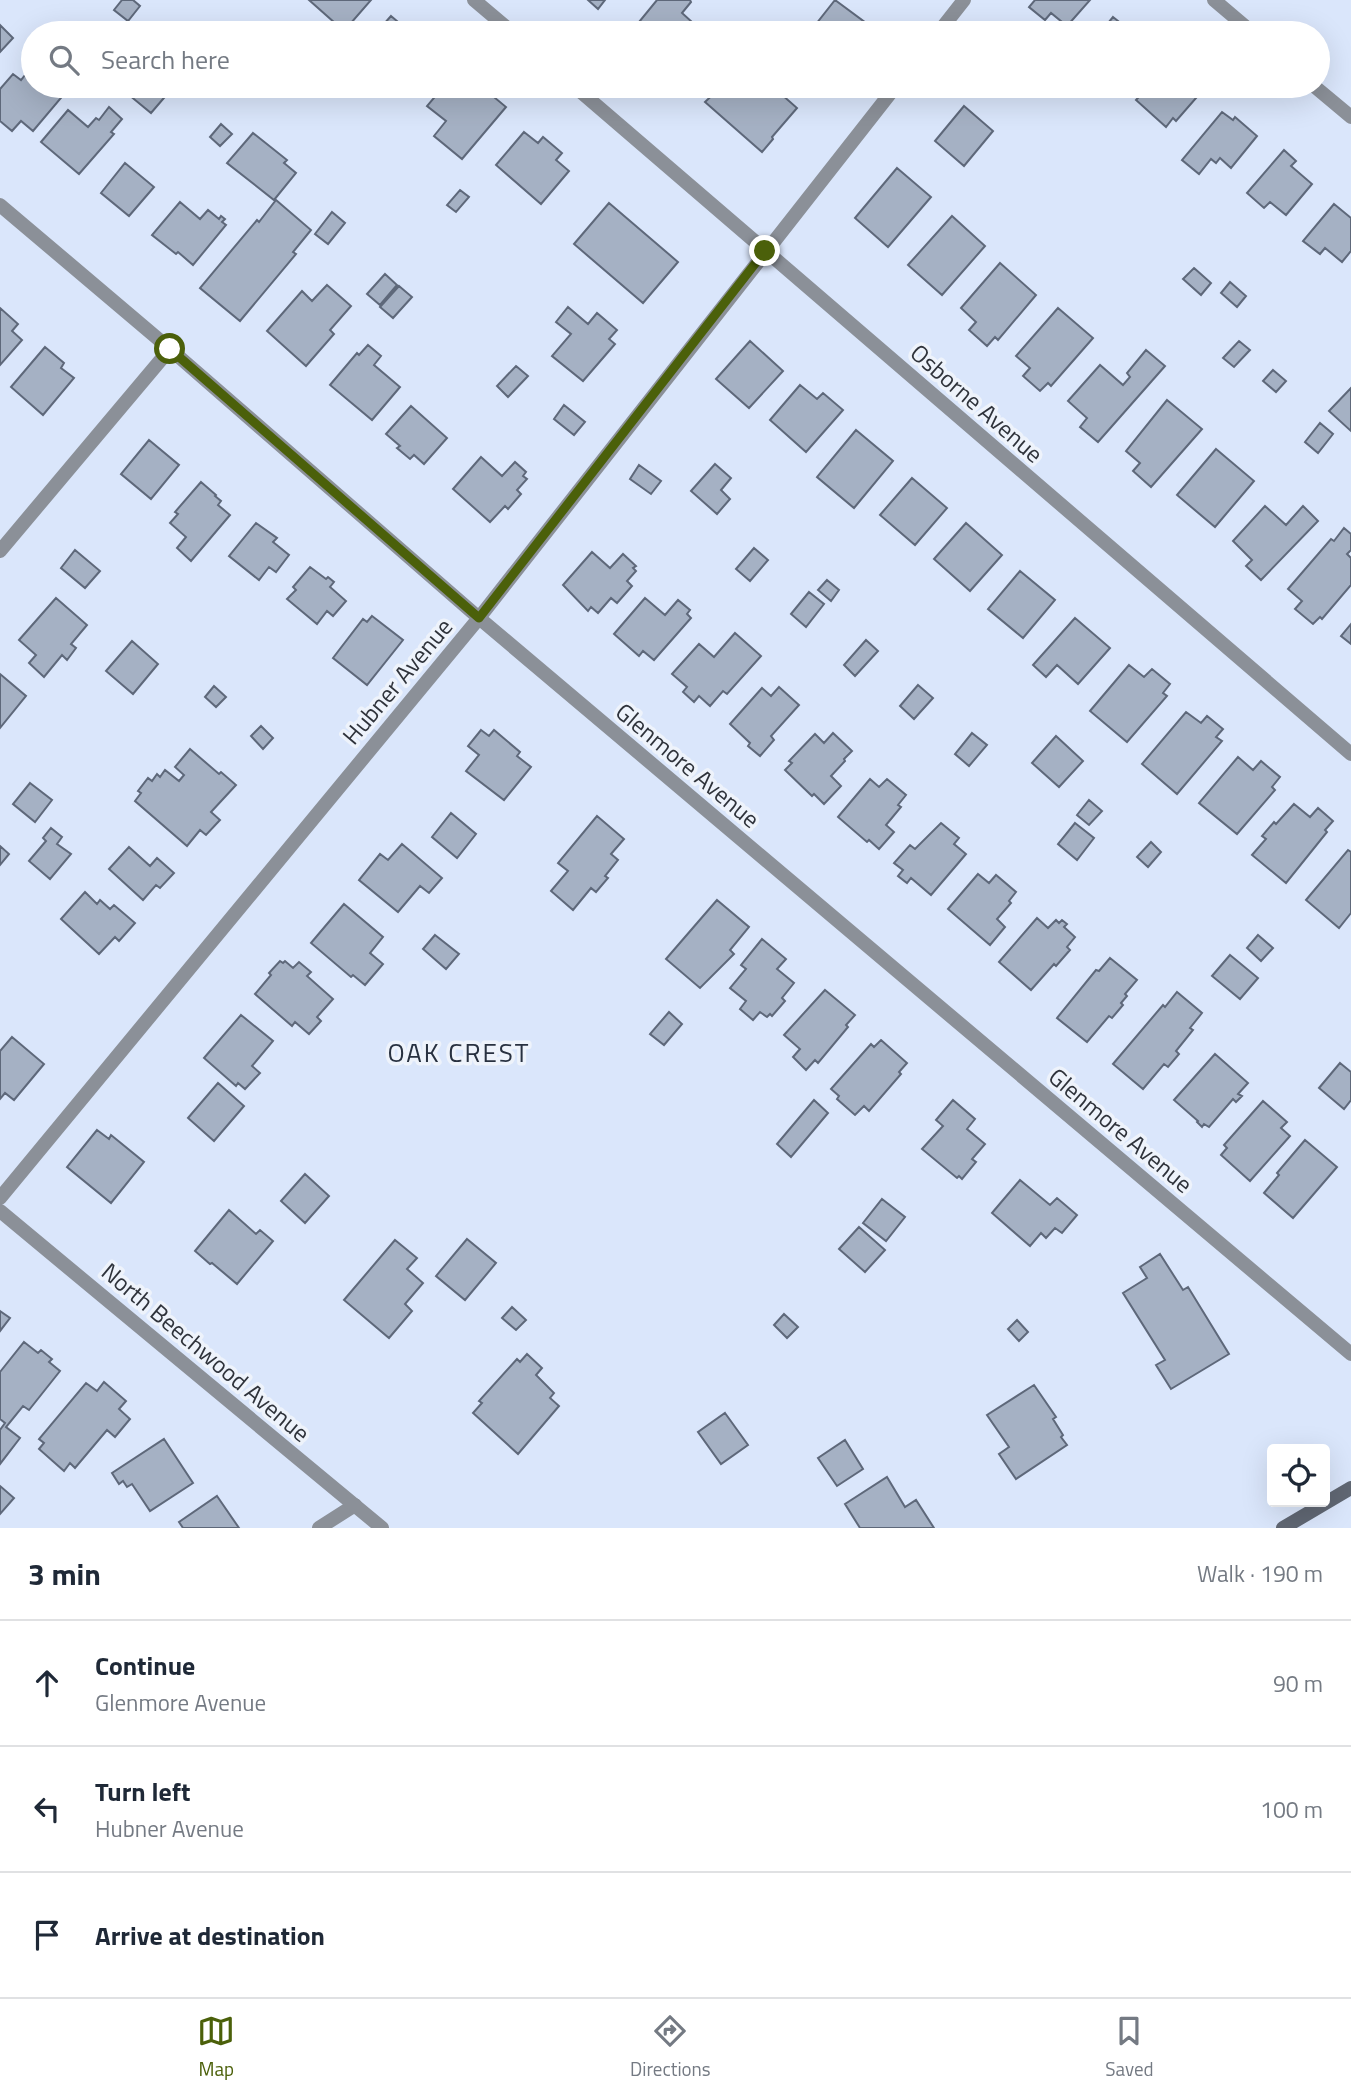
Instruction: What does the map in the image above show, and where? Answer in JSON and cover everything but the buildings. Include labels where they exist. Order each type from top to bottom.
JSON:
[{"type":"main road","points":[[1283,1528],[1351,1488]]},
{"type":"street","points":[[474,0],[499,21]]},
{"type":"street","points":[[947,21],[964,0]]},
{"type":"street","points":[[1214,0],[1239,21]]},
{"type":"street","name":"Osborne Avenue","points":[[588,98],[1351,754]]},
{"type":"street","name":"Hubner Avenue","points":[[0,1198],[479,618],[886,98]]},
{"type":"street","points":[[1328,98],[1351,117]]},
{"type":"street","name":"Glenmore Avenue","points":[[0,205],[479,618],[1351,1354]]},
{"type":"street","points":[[0,551],[170,349]]},
{"type":"street","name":"North Beechwood Avenue","points":[[0,1211],[382,1528]]},
{"type":"street","points":[[320,1528],[355,1505]]},
{"type":"district","name":"OAK CREST","points":[[459,1052]]},
{"type":"route","points":[[170,349],[479,618],[765,251]]}]
